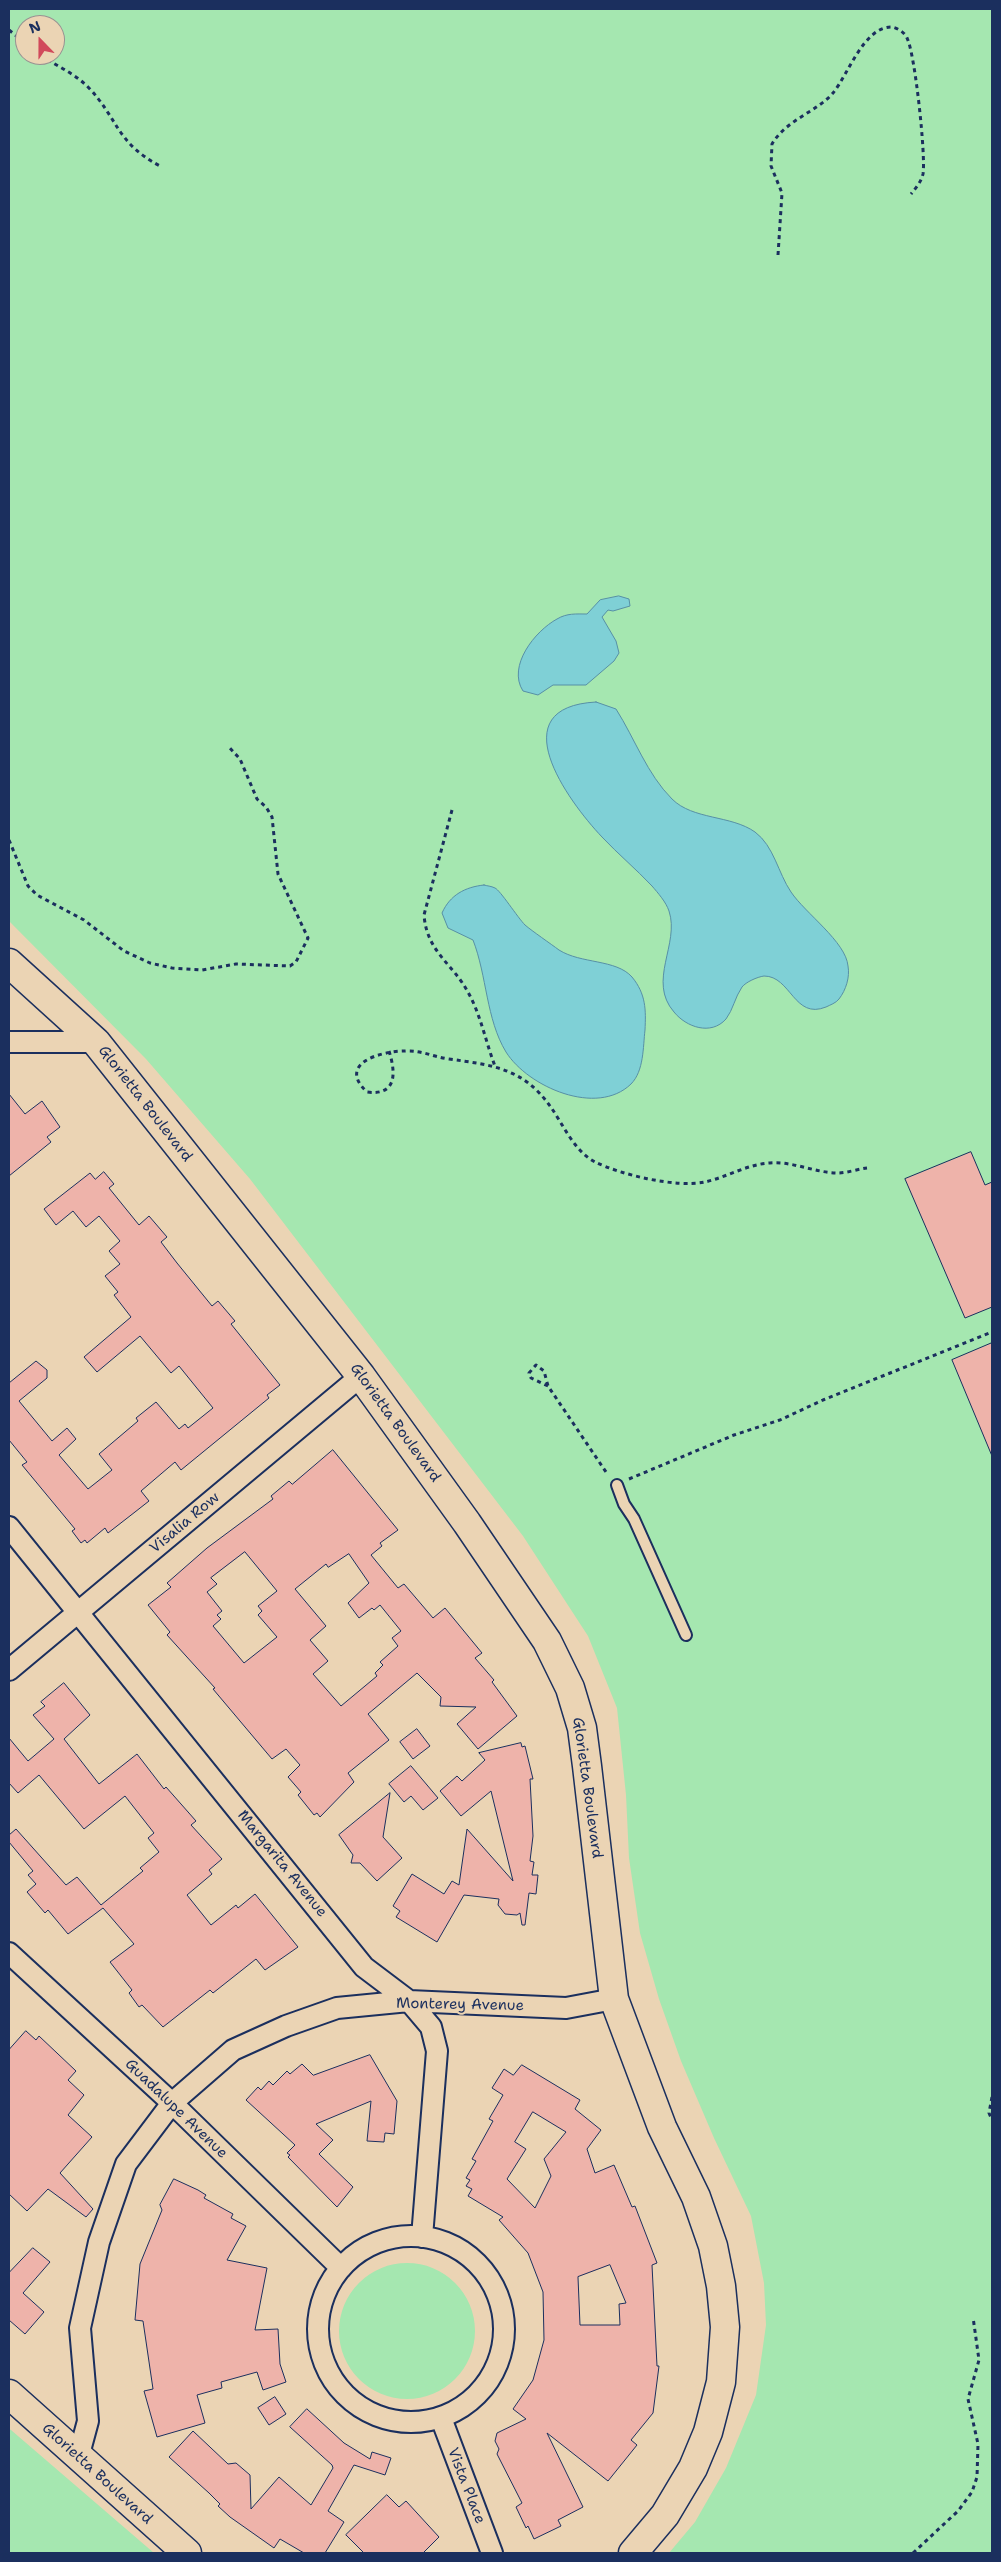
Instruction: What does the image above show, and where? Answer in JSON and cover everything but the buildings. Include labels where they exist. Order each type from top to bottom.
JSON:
[{"type":"street","name":"Glorietta Boulevard","points":[[9,963],[96,1042],[361,1376],[467,1523],[547,1642],[570,1688],[582,1728],[588,1766],[614,1999],[662,2127],[696,2197],[713,2246],[722,2286],[725,2327],[721,2382],[708,2432],[693,2468],[665,2515],[633,2553]]},
{"type":"street","points":[[9,1042],[96,1042]]},
{"type":"street","name":"Visalia Row","points":[[9,1670],[361,1376]]},
{"type":"street","name":"Margarita Avenue","points":[[9,1527],[80,1612],[364,1966],[409,2001],[431,2027],[437,2051],[422,2237]]},
{"type":"street","name":"Guadalupe Avenue","points":[[9,1953],[172,2103],[341,2268]]},
{"type":"street","name":"Monterey Avenue","points":[[78,2458],[88,2421],[80,2328],[99,2242],[126,2164],[172,2103],[234,2050],[286,2026],[337,2008],[409,2001],[566,2008],[614,1999]]},
{"type":"street","points":[[422,2237],[452,2246],[478,2264],[496,2289],[504,2319],[502,2351],[490,2380],[468,2403],[441,2418],[410,2423],[380,2418],[354,2403],[333,2381],[320,2353],[318,2323],[325,2293],[341,2268],[364,2249],[392,2238],[422,2237]]},
{"type":"street","name":"Glorietta Boulevard","points":[[9,2394],[78,2458],[187,2553]]},
{"type":"street","name":"Vista Place","points":[[441,2418],[492,2553]]},
{"type":"lane","points":[[617,1485],[624,1504],[634,1519],[686,1635]]},
{"type":"path","points":[[778,255],[782,193],[771,166],[772,144],[789,125],[832,94],[859,50],[872,36],[888,28],[900,30],[907,38],[917,89],[923,140],[923,173],[918,186],[911,194]]},
{"type":"path","points":[[61,65],[81,80],[96,96],[126,141],[138,154],[160,166]]},
{"type":"path","points":[[9,840],[28,886],[37,895],[84,920],[124,951],[150,963],[172,968],[202,970],[236,964],[290,966],[296,962],[308,938],[278,874],[272,817],[266,807],[257,799],[240,759],[228,746]]},
{"type":"path","points":[[452,810],[424,915],[425,929],[438,955],[452,968],[469,994],[495,1067]]},
{"type":"path","points":[[389,1051],[394,1067],[391,1085],[377,1093],[367,1092],[361,1086],[358,1079],[361,1063],[368,1058],[389,1051],[423,1051],[447,1059],[474,1061],[495,1067],[524,1078],[550,1105],[571,1139],[595,1161],[659,1181],[682,1184],[705,1182],[770,1162],[837,1173],[867,1168]]},
{"type":"path","points":[[548,1386],[531,1378],[529,1373],[536,1365],[544,1371],[548,1386],[604,1472],[617,1485],[688,1453],[780,1420],[823,1400],[992,1332]]},
{"type":"path","points":[[992,2097],[989,2113],[992,2120]]},
{"type":"path","points":[[913,2553],[958,2512],[972,2492],[977,2476],[978,2444],[968,2399],[979,2360],[973,2317]]},
{"type":"green space","points":[[9,9],[992,9],[992,2553],[669,2553],[695,2522],[726,2468],[756,2395],[766,2325],[764,2283],[751,2216],[714,2138],[681,2061],[659,1999],[640,1933],[629,1858],[626,1795],[617,1708],[588,1636],[523,1536],[250,1179],[146,1059],[9,921]]},
{"type":"green space","points":[[407,2263],[433,2268],[445,2274],[455,2283],[464,2293],[470,2305],[475,2331],[470,2357],[464,2369],[455,2379],[445,2388],[433,2394],[407,2399],[381,2394],[369,2388],[359,2379],[350,2369],[344,2357],[339,2331],[344,2305],[350,2293],[359,2283],[369,2274],[381,2268]]},
{"type":"green space","points":[[9,2429],[11,2430],[154,2553],[9,2553]]},
{"type":"water","points":[[619,596],[629,599],[630,606],[613,611],[608,610],[602,617],[616,641],[619,653],[614,661],[586,685],[553,685],[538,695],[523,691],[518,671],[521,660],[532,640],[540,632],[561,617],[572,614],[587,614],[600,600]]},
{"type":"water","points":[[596,702],[616,709],[655,779],[672,799],[690,811],[745,827],[755,832],[767,845],[791,892],[833,938],[846,957],[848,979],[844,992],[836,1002],[826,1007],[807,1008],[799,1003],[781,983],[773,978],[764,976],[758,977],[744,985],[726,1019],[713,1027],[699,1028],[685,1022],[674,1012],[666,1000],[663,988],[663,975],[671,936],[668,908],[652,886],[588,821],[559,779],[550,758],[546,737],[552,720],[567,708]]},
{"type":"water","points":[[484,885],[494,887],[525,925],[559,950],[577,958],[617,967],[625,971],[637,983],[643,996],[645,1009],[641,1066],[631,1084],[617,1094],[600,1098],[582,1098],[564,1094],[530,1076],[516,1065],[506,1052],[494,1026],[478,954],[473,940],[448,928],[442,913],[449,901],[459,893]]}]
